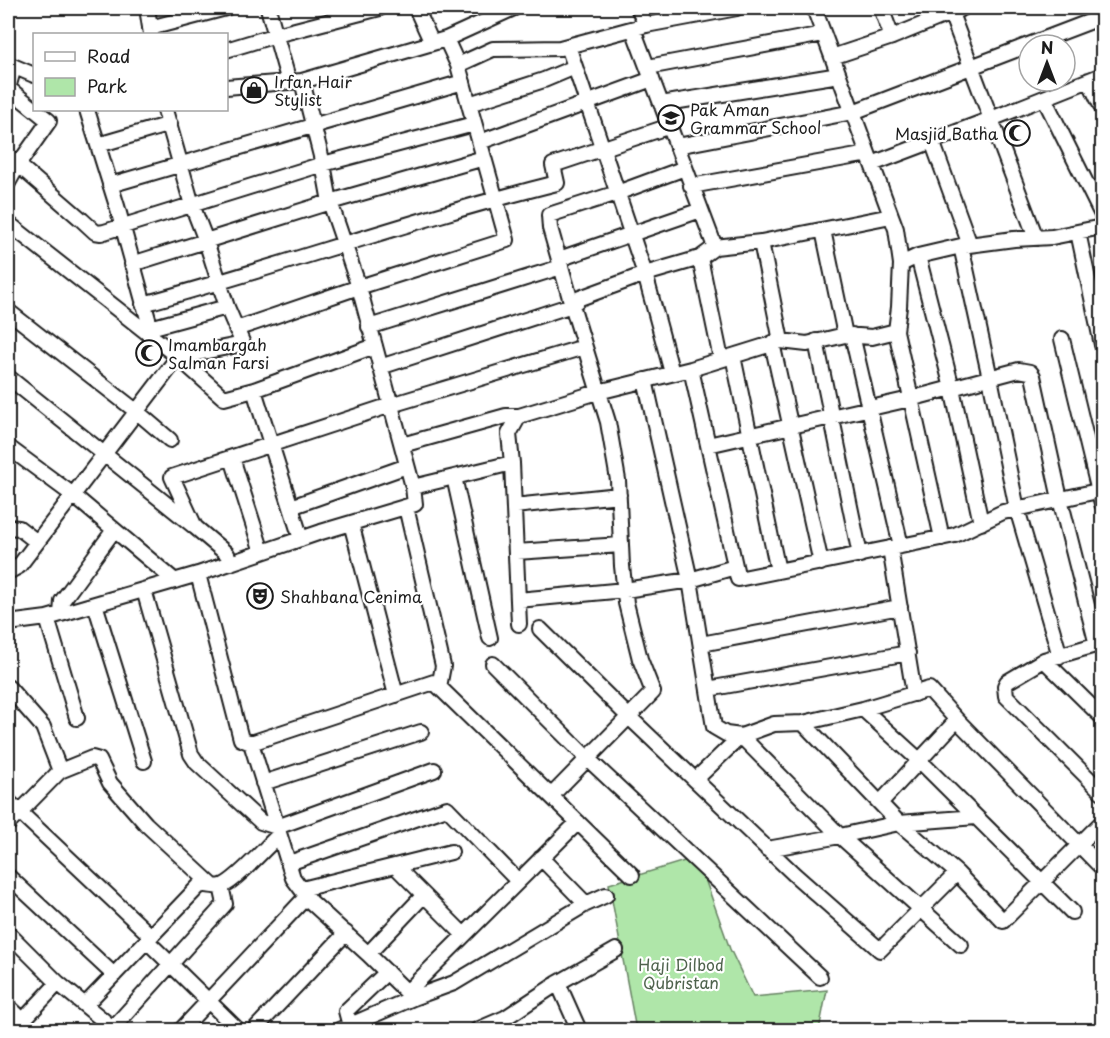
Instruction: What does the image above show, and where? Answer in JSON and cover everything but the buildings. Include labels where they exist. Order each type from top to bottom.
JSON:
[{"type":"street","points":[[147,8],[151,31],[226,8]]},
{"type":"street","points":[[8,623],[46,618],[175,581],[416,504],[375,346],[330,202],[313,125],[276,35],[268,8]]},
{"type":"street","points":[[228,49],[380,8]]},
{"type":"street","points":[[416,8],[432,43]]},
{"type":"street","points":[[228,87],[296,82],[446,39],[514,8]]},
{"type":"street","points":[[638,8],[650,73],[715,247]]},
{"type":"street","points":[[458,65],[493,49],[560,48],[640,27],[736,8]]},
{"type":"street","points":[[814,8],[896,229],[901,264],[896,331],[942,538]]},
{"type":"street","points":[[881,8],[892,37]]},
{"type":"street","points":[[832,57],[892,37],[955,9],[971,66],[1036,238]]},
{"type":"street","points":[[677,146],[853,112],[1102,17]]},
{"type":"street","points":[[480,142],[587,101],[650,73],[824,34]]},
{"type":"street","points":[[236,329],[358,287],[507,240],[458,65],[446,39]]},
{"type":"street","points":[[568,46],[645,274],[672,374]]},
{"type":"street","points":[[33,75],[11,65],[8,88],[33,108]]},
{"type":"street","points":[[469,104],[544,80],[575,67]]},
{"type":"street","points":[[661,104],[839,75]]},
{"type":"street","points":[[692,186],[870,159],[932,141],[1102,75]]},
{"type":"street","points":[[1089,80],[1102,108]]},
{"type":"street","points":[[110,185],[463,82]]},
{"type":"street","points":[[1044,98],[1102,215]]},
{"type":"street","points":[[8,183],[13,160],[49,121],[37,111]]},
{"type":"street","points":[[87,111],[151,332]]},
{"type":"street","points":[[8,572],[19,566],[178,357],[243,344],[226,307],[206,241],[192,205],[165,111]]},
{"type":"street","points":[[98,145],[170,124]]},
{"type":"street","points":[[13,160],[95,231],[101,233],[323,164],[474,124]]},
{"type":"street","points":[[143,304],[495,198],[557,183],[553,165],[670,126]]},
{"type":"street","points":[[932,141],[965,245],[1017,508],[1060,656]]},
{"type":"street","points":[[132,264],[330,202],[484,158]]},
{"type":"street","points":[[551,796],[653,692],[640,659],[626,603],[618,480],[608,422],[550,228],[549,215],[685,168]]},
{"type":"street","points":[[369,327],[560,263],[632,234],[701,210]]},
{"type":"street","points":[[380,367],[572,305],[580,298],[645,274],[700,258],[715,247],[761,242],[891,216]]},
{"type":"street","points":[[8,223],[151,332],[225,398],[254,390],[375,346]]},
{"type":"street","points":[[901,264],[918,256],[965,245],[1052,237],[1102,227]]},
{"type":"street","points":[[823,230],[848,335],[869,407],[896,547],[900,607],[914,693]]},
{"type":"street","points":[[1078,232],[1099,308],[1102,345]]},
{"type":"street","points":[[761,242],[791,427],[821,563]]},
{"type":"street","points":[[918,256],[952,388],[981,523]]},
{"type":"street","points":[[700,258],[750,435],[778,571]]},
{"type":"street","points":[[151,332],[226,307]]},
{"type":"street","points":[[8,311],[170,440]]},
{"type":"street","points":[[402,445],[691,369],[776,342],[807,344],[848,335],[872,337],[896,331]]},
{"type":"street","points":[[691,369],[738,579],[955,536],[1003,512],[1017,508],[1060,499],[1101,495],[1062,339]]},
{"type":"street","points":[[816,341],[860,555]]},
{"type":"street","points":[[195,527],[172,477],[391,405],[584,347]]},
{"type":"street","points":[[708,444],[910,399],[1019,370],[1029,372],[1033,376],[1060,499],[1100,644],[1044,660],[1006,682],[1006,696],[1102,792]]},
{"type":"street","points":[[8,377],[195,527],[227,554],[231,563]]},
{"type":"street","points":[[645,380],[690,580],[714,727],[726,734],[741,736],[840,836],[961,945]]},
{"type":"street","points":[[254,390],[301,539]]},
{"type":"street","points":[[519,416],[508,434],[512,463],[519,624]]},
{"type":"street","points":[[8,446],[73,495],[175,581]]},
{"type":"street","points":[[232,458],[262,552]]},
{"type":"street","points":[[413,487],[512,463]]},
{"type":"street","points":[[291,507],[407,466]]},
{"type":"street","points":[[454,477],[490,638]]},
{"type":"street","points":[[513,506],[619,495]]},
{"type":"street","points":[[406,507],[443,666],[439,687]]},
{"type":"street","points":[[351,523],[396,695]]},
{"type":"street","points":[[8,527],[19,528],[37,542]]},
{"type":"street","points":[[60,614],[62,601],[114,530]]},
{"type":"street","points":[[516,552],[621,545]]},
{"type":"street","points":[[518,600],[625,590],[690,580],[735,567]]},
{"type":"street","points":[[198,574],[241,739],[251,743],[434,682],[632,874]]},
{"type":"street","points":[[144,590],[191,754],[197,763],[261,822],[278,831]]},
{"type":"street","points":[[95,604],[144,761]]},
{"type":"street","points":[[701,644],[900,607]]},
{"type":"street","points":[[46,618],[77,718]]},
{"type":"street","points":[[540,629],[795,875],[880,950],[957,873]]},
{"type":"street","points":[[708,689],[908,653]]},
{"type":"street","points":[[1044,660],[1102,717]]},
{"type":"street","points":[[493,664],[588,759],[820,977]]},
{"type":"street","points":[[8,687],[43,727],[60,771]]},
{"type":"street","points":[[695,780],[741,736],[774,724],[802,723],[863,710],[928,689],[1102,868]]},
{"type":"street","points":[[863,710],[920,761],[1072,912]]},
{"type":"street","points":[[880,803],[957,720]]},
{"type":"street","points":[[802,723],[899,823],[957,873],[1003,921],[1102,822]]},
{"type":"street","points":[[263,783],[421,732]]},
{"type":"street","points":[[251,743],[293,878],[311,902],[410,995]]},
{"type":"street","points":[[8,824],[60,771],[92,758],[99,760],[110,783],[139,815],[217,886],[225,904],[114,1029],[58,983],[8,933]]},
{"type":"street","points":[[85,1005],[199,886],[206,884],[217,886],[233,880],[278,831],[434,770]]},
{"type":"street","points":[[8,801],[238,1030]]},
{"type":"street","points":[[289,863],[447,808],[518,881]]},
{"type":"street","points":[[768,849],[899,823],[976,817]]},
{"type":"street","points":[[410,995],[464,935],[578,822]]},
{"type":"street","points":[[181,1030],[304,893],[451,852]]},
{"type":"street","points":[[542,858],[586,904]]},
{"type":"street","points":[[395,866],[464,935]]},
{"type":"street","points":[[8,876],[114,975]]},
{"type":"street","points":[[368,954],[424,895]]},
{"type":"street","points":[[387,972],[345,1011],[344,1028],[410,995],[454,983],[586,904],[606,895]]},
{"type":"street","points":[[254,1030],[345,933]]},
{"type":"street","points":[[477,1030],[508,1024],[558,983],[616,950]]},
{"type":"street","points":[[8,1006],[23,1027],[58,983]]},
{"type":"street","points":[[558,983],[579,1030]]},
{"type":"green space","name":"Haji Dilbod Qubristan","points":[[691,859],[700,865],[730,949],[753,997],[827,990],[819,1030],[636,1030],[609,884]]},
{"type":"place","name":"Irfan Hair Stylist","points":[[254,90]]},
{"type":"place","name":"Pak Aman Grammar School","points":[[671,118]]},
{"type":"place","name":"Masjid Batha","points":[[1017,133]]},
{"type":"place","name":"Imambargah Salman Farsi","points":[[149,353]]},
{"type":"place","name":"Shahbana Cenima","points":[[260,596]]}]
